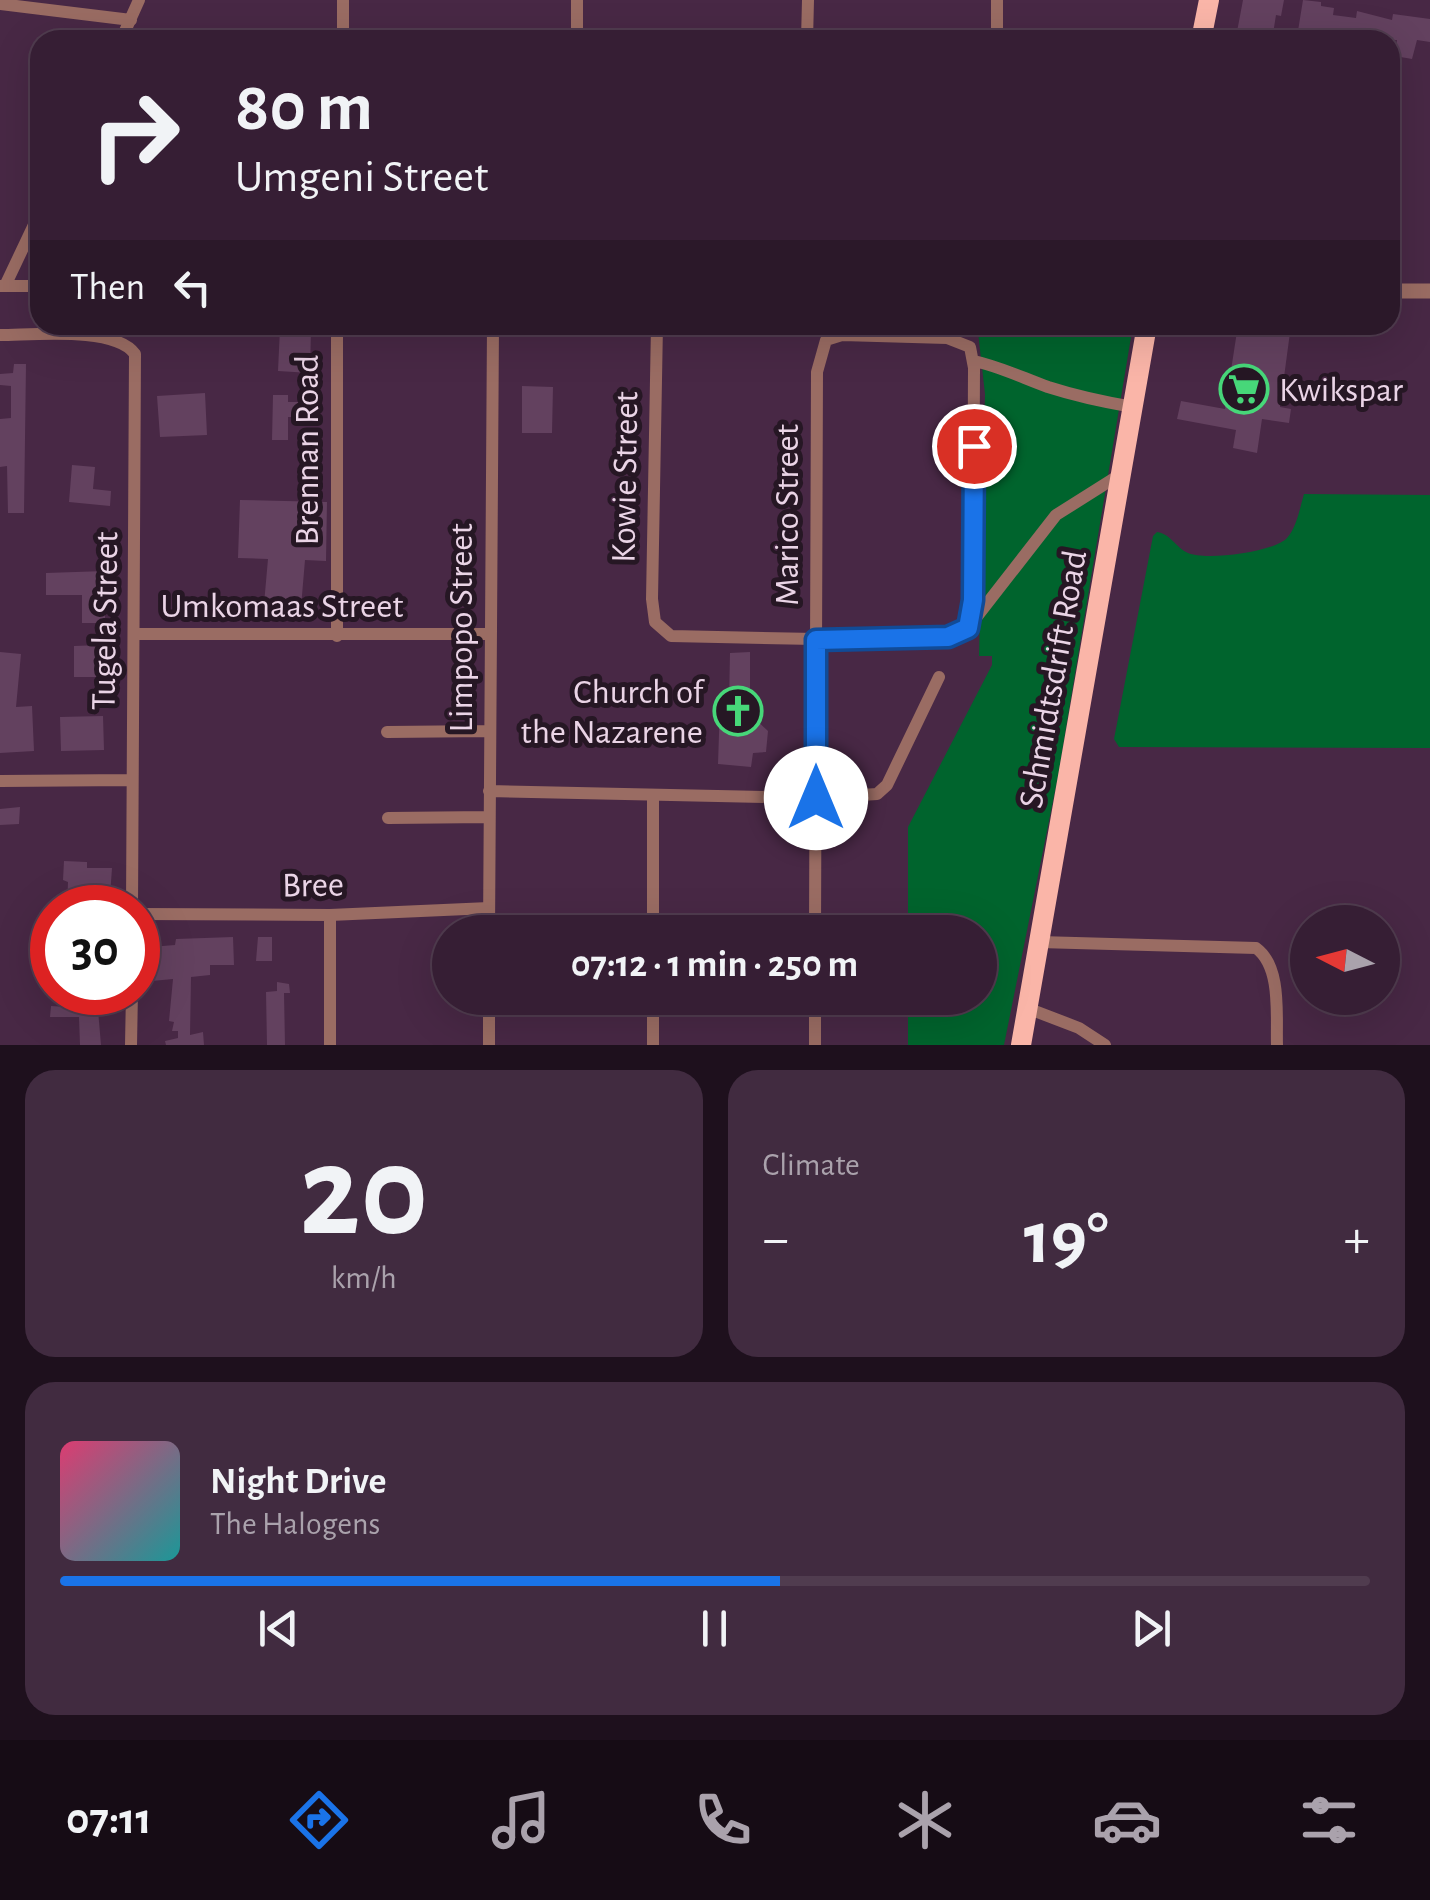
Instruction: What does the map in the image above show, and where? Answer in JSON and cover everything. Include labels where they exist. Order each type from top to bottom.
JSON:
[{"type":"highway","points":[[1204,30],[1209,0]]},
{"type":"highway","name":"Schmidtsdrift Road","points":[[1020,1045],[1145,335]]},
{"type":"street","points":[[126,30],[139,0]]},
{"type":"street","points":[[343,30],[344,0]]},
{"type":"street","points":[[577,0],[577,30]]},
{"type":"street","points":[[807,30],[808,0]]},
{"type":"street","points":[[997,0],[997,30]]},
{"type":"street","points":[[0,4],[131,20]]},
{"type":"street","points":[[30,231],[2,286],[30,286]]},
{"type":"street","points":[[1400,291],[1430,292]]},
{"type":"street","name":"Tugela Street","points":[[0,334],[30,335]]},
{"type":"street","name":"Tugela Street","points":[[52,335],[104,336],[131,348],[136,360],[132,885]]},
{"type":"street","name":"Brennan Road","points":[[336,335],[337,636]]},
{"type":"street","name":"Limpopo Street","points":[[489,915],[494,335]]},
{"type":"street","name":"Kowie Street","points":[[656,335],[652,599],[659,628],[665,634],[682,637],[816,640]]},
{"type":"street","name":"Marico Street","points":[[816,915],[817,372],[826,340],[842,335],[947,338],[972,354]]},
{"type":"street","points":[[968,628],[973,600],[972,354],[1081,396],[1133,407]]},
{"type":"street","points":[[816,640],[948,637],[968,628],[1056,514],[1121,474]]},
{"type":"street","name":"Umkomaas Street","points":[[134,634],[489,634]]},
{"type":"street","points":[[489,791],[816,798],[877,794],[939,677]]},
{"type":"street","points":[[387,732],[489,731]]},
{"type":"street","points":[[0,781],[132,780]]},
{"type":"street","points":[[653,796],[653,915]]},
{"type":"street","points":[[388,818],[489,817]]},
{"type":"street","name":"Bree","points":[[160,914],[330,915],[489,908]]},
{"type":"street","points":[[330,915],[330,1045]]},
{"type":"street","points":[[1039,942],[1256,948],[1268,962],[1276,1003],[1276,1045]]},
{"type":"street","points":[[1028,1008],[1068,1022],[1105,1045]]},
{"type":"street","points":[[131,1045],[132,1015]]},
{"type":"street","points":[[489,1015],[489,1045]]},
{"type":"street","points":[[653,1015],[653,1045]]},
{"type":"street","points":[[815,1015],[815,1045]]},
{"type":"green space","points":[[978,335],[1131,335],[1058,776],[1004,1045],[908,1045],[908,1015],[997,1015],[997,915],[908,915],[908,827],[992,665],[992,656],[979,656],[985,394]]},
{"type":"green space","points":[[1304,494],[1430,495],[1430,748],[1119,747],[1114,739],[1153,536],[1162,533],[1188,553],[1197,555],[1255,551],[1287,538]]},
{"type":"building","points":[[1243,0],[1284,0],[1274,30],[1237,30]]},
{"type":"building","points":[[1303,0],[1334,8],[1333,15],[1356,18],[1357,11],[1392,20],[1393,14],[1430,19],[1430,42],[1417,40],[1412,59],[1400,57],[1400,30],[1298,30]]},
{"type":"building","points":[[280,335],[311,335],[310,373],[278,371]]},
{"type":"building","points":[[1236,335],[1290,335],[1280,407],[1291,409],[1289,423],[1262,419],[1257,453],[1233,448],[1236,430],[1177,419],[1181,401],[1225,409]]},
{"type":"building","points":[[14,364],[26,364],[24,513],[8,513],[7,466],[0,467],[0,419],[11,418],[11,386],[0,385],[0,374],[13,373]]},
{"type":"building","points":[[522,386],[553,387],[552,433],[522,433]]},
{"type":"building","points":[[205,393],[207,435],[160,437],[157,396]]},
{"type":"building","points":[[273,395],[288,395],[288,402],[303,402],[303,417],[288,417],[288,440],[272,440]]},
{"type":"building","points":[[72,465],[95,467],[93,489],[111,491],[110,506],[69,502]]},
{"type":"building","points":[[240,500],[327,502],[326,561],[305,560],[301,607],[264,604],[268,559],[238,558]]},
{"type":"building","points":[[105,571],[105,623],[82,623],[82,595],[46,595],[46,573]]},
{"type":"building","points":[[101,645],[101,677],[74,677],[74,646]]},
{"type":"building","points":[[0,652],[21,654],[16,707],[32,706],[34,751],[0,753]]},
{"type":"building","name":"Church of the Nazarene","points":[[750,652],[750,697],[756,698],[755,719],[768,731],[766,752],[753,753],[751,767],[718,764],[720,704],[729,703],[730,653]]},
{"type":"building","points":[[103,716],[104,750],[61,751],[60,717]]},
{"type":"building","points":[[20,807],[19,824],[0,825],[0,809]]},
{"type":"building","points":[[64,861],[87,862],[87,868],[112,868],[111,885],[68,885],[63,880]]},
{"type":"building","points":[[233,937],[234,965],[210,965],[210,975],[191,977],[190,1035],[203,1032],[204,1045],[166,1045],[165,1041],[178,1038],[178,1031],[172,1031],[174,1022],[169,1021],[173,979],[160,980],[160,946],[175,945],[176,939]]},
{"type":"building","points":[[258,937],[272,937],[272,961],[256,961]]},
{"type":"building","points":[[277,982],[289,984],[290,993],[284,993],[285,1045],[267,1045],[266,992],[277,991]]},
{"type":"building","points":[[98,1015],[101,1045],[80,1045],[79,1017],[50,1017]]},
{"type":"place","name":"Kwikspar","points":[[1244,389]]},
{"type":"place","name":"Church of the Nazarene","points":[[738,711]]},
{"type":"route","points":[[816,798],[816,640],[948,637],[968,628],[973,600],[974,446]]}]
